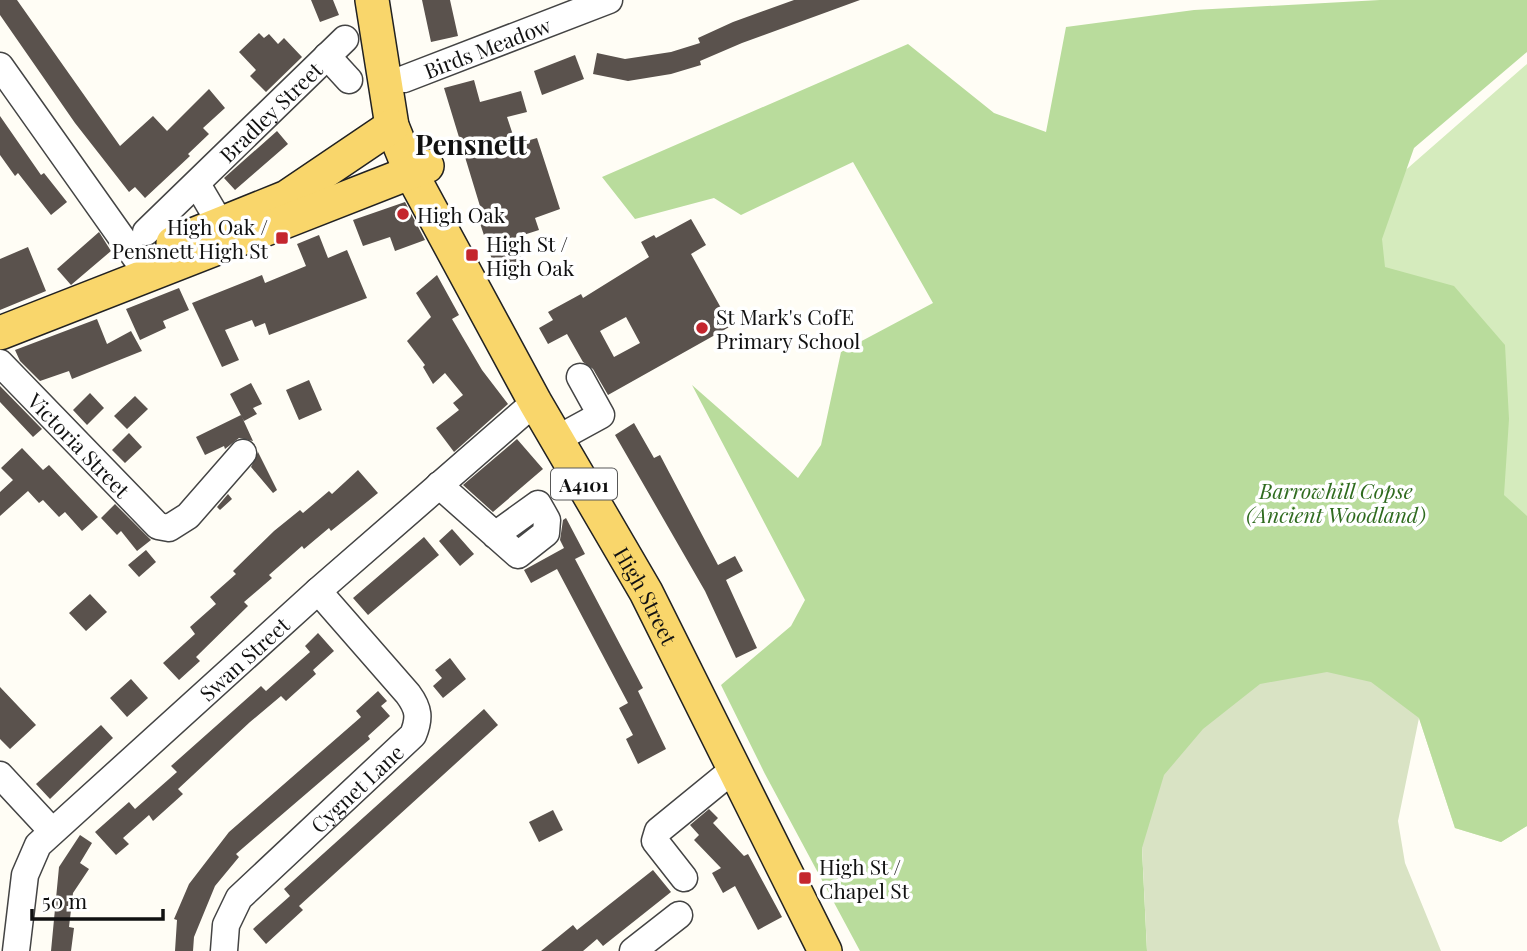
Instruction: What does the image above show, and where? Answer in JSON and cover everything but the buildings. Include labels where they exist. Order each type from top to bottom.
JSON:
[{"type":"main road","name":"High Street","points":[[372,0],[411,155],[446,213],[453,246],[535,402],[646,592],[825,951]]},
{"type":"main road","name":"High Street","points":[[390,0],[404,79],[411,155]]},
{"type":"main road","points":[[226,234],[287,197],[301,195],[411,155]]},
{"type":"main road","points":[[0,333],[56,309],[137,262],[226,234],[411,155]]},
{"type":"street","name":"Birds Meadow","points":[[404,79],[609,0]]},
{"type":"street","name":"Bradley Street","points":[[137,262],[197,184],[336,47],[349,80]]},
{"type":"street","points":[[0,66],[137,262]]},
{"type":"street","points":[[197,184],[226,234]]},
{"type":"street","name":"Victoria Street","points":[[0,363],[158,526],[169,528],[188,516],[243,453]]},
{"type":"street","points":[[557,439],[601,415],[580,377]]},
{"type":"street","name":"Swan Street","points":[[16,951],[25,875],[37,845],[318,591],[535,402]]},
{"type":"street","points":[[439,485],[495,536]]},
{"type":"street","name":"Cygnet Lane","points":[[224,951],[226,925],[239,898],[413,735],[417,724],[416,705],[408,694],[318,591]]},
{"type":"street","points":[[684,878],[655,841],[658,831],[732,765]]},
{"type":"street","points":[[0,775],[52,831]]},
{"type":"street","points":[[633,951],[679,915]]},
{"type":"green space","name":"Barrowhill Copse (Ancient Woodland)","points":[[1380,0],[1527,0],[1527,52],[1414,148],[1382,239],[1385,267],[1454,286],[1505,345],[1509,419],[1504,495],[1527,516],[1527,826],[1501,842],[1455,828],[1419,718],[1142,848],[1147,951],[860,951],[765,774],[721,685],[791,626],[805,600],[692,385],[798,478],[821,445],[841,352],[933,303],[853,162],[741,215],[714,198],[635,219],[602,177],[908,44],[994,113],[1046,132],[1066,27],[1194,10]]},
{"type":"green space","name":"Barrowhill Copse (Ancient Woodland)","points":[[1527,64],[1527,826],[1501,842],[1455,828],[1419,718],[1082,453]]},
{"type":"green space","points":[[1327,672],[1371,682],[1419,718],[1398,821],[1405,863],[1441,951],[1147,951],[1142,848],[1164,775],[1203,729],[1260,684]]},
{"type":"place","name":"High Oak","points":[[403,214]]},
{"type":"place","name":"High Oak / Pensnett High St","points":[[282,238]]},
{"type":"place","name":"High St / High Oak","points":[[472,255]]},
{"type":"place","name":"St Mark's CofE Primary School","points":[[702,328]]},
{"type":"place","name":"High St / Chapel St","points":[[805,878]]},
{"type":"district","name":"Pensnett","points":[[471,143]]}]
